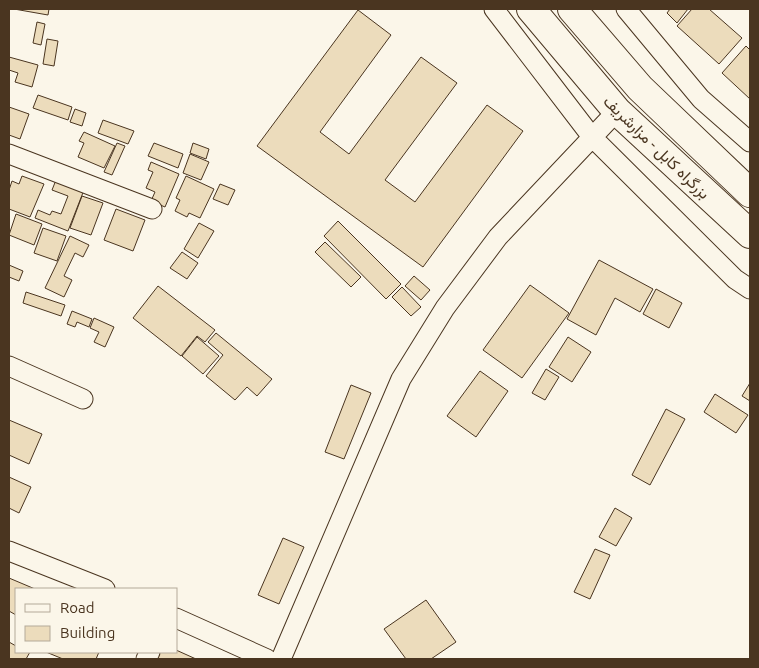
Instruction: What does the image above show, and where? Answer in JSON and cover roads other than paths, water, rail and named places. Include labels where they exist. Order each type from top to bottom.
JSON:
[{"type":"highway","name":"بزرگراه کابل - مزارشریف","points":[[531,9],[617,111],[750,234]]},
{"type":"highway","name":"بزرگراه کابل - مزارشریف","points":[[572,9],[640,88],[750,193]]},
{"type":"street","points":[[494,9],[592,137],[735,279],[750,289]]},
{"type":"street","points":[[626,9],[701,99],[750,142]]},
{"type":"street","points":[[281,659],[401,379],[445,308],[498,237],[617,111]]},
{"type":"street","points":[[9,154],[152,209]]},
{"type":"street","points":[[9,366],[83,399]]},
{"type":"street","points":[[9,551],[102,588]]},
{"type":"street","points":[[178,619],[268,659]]}]
